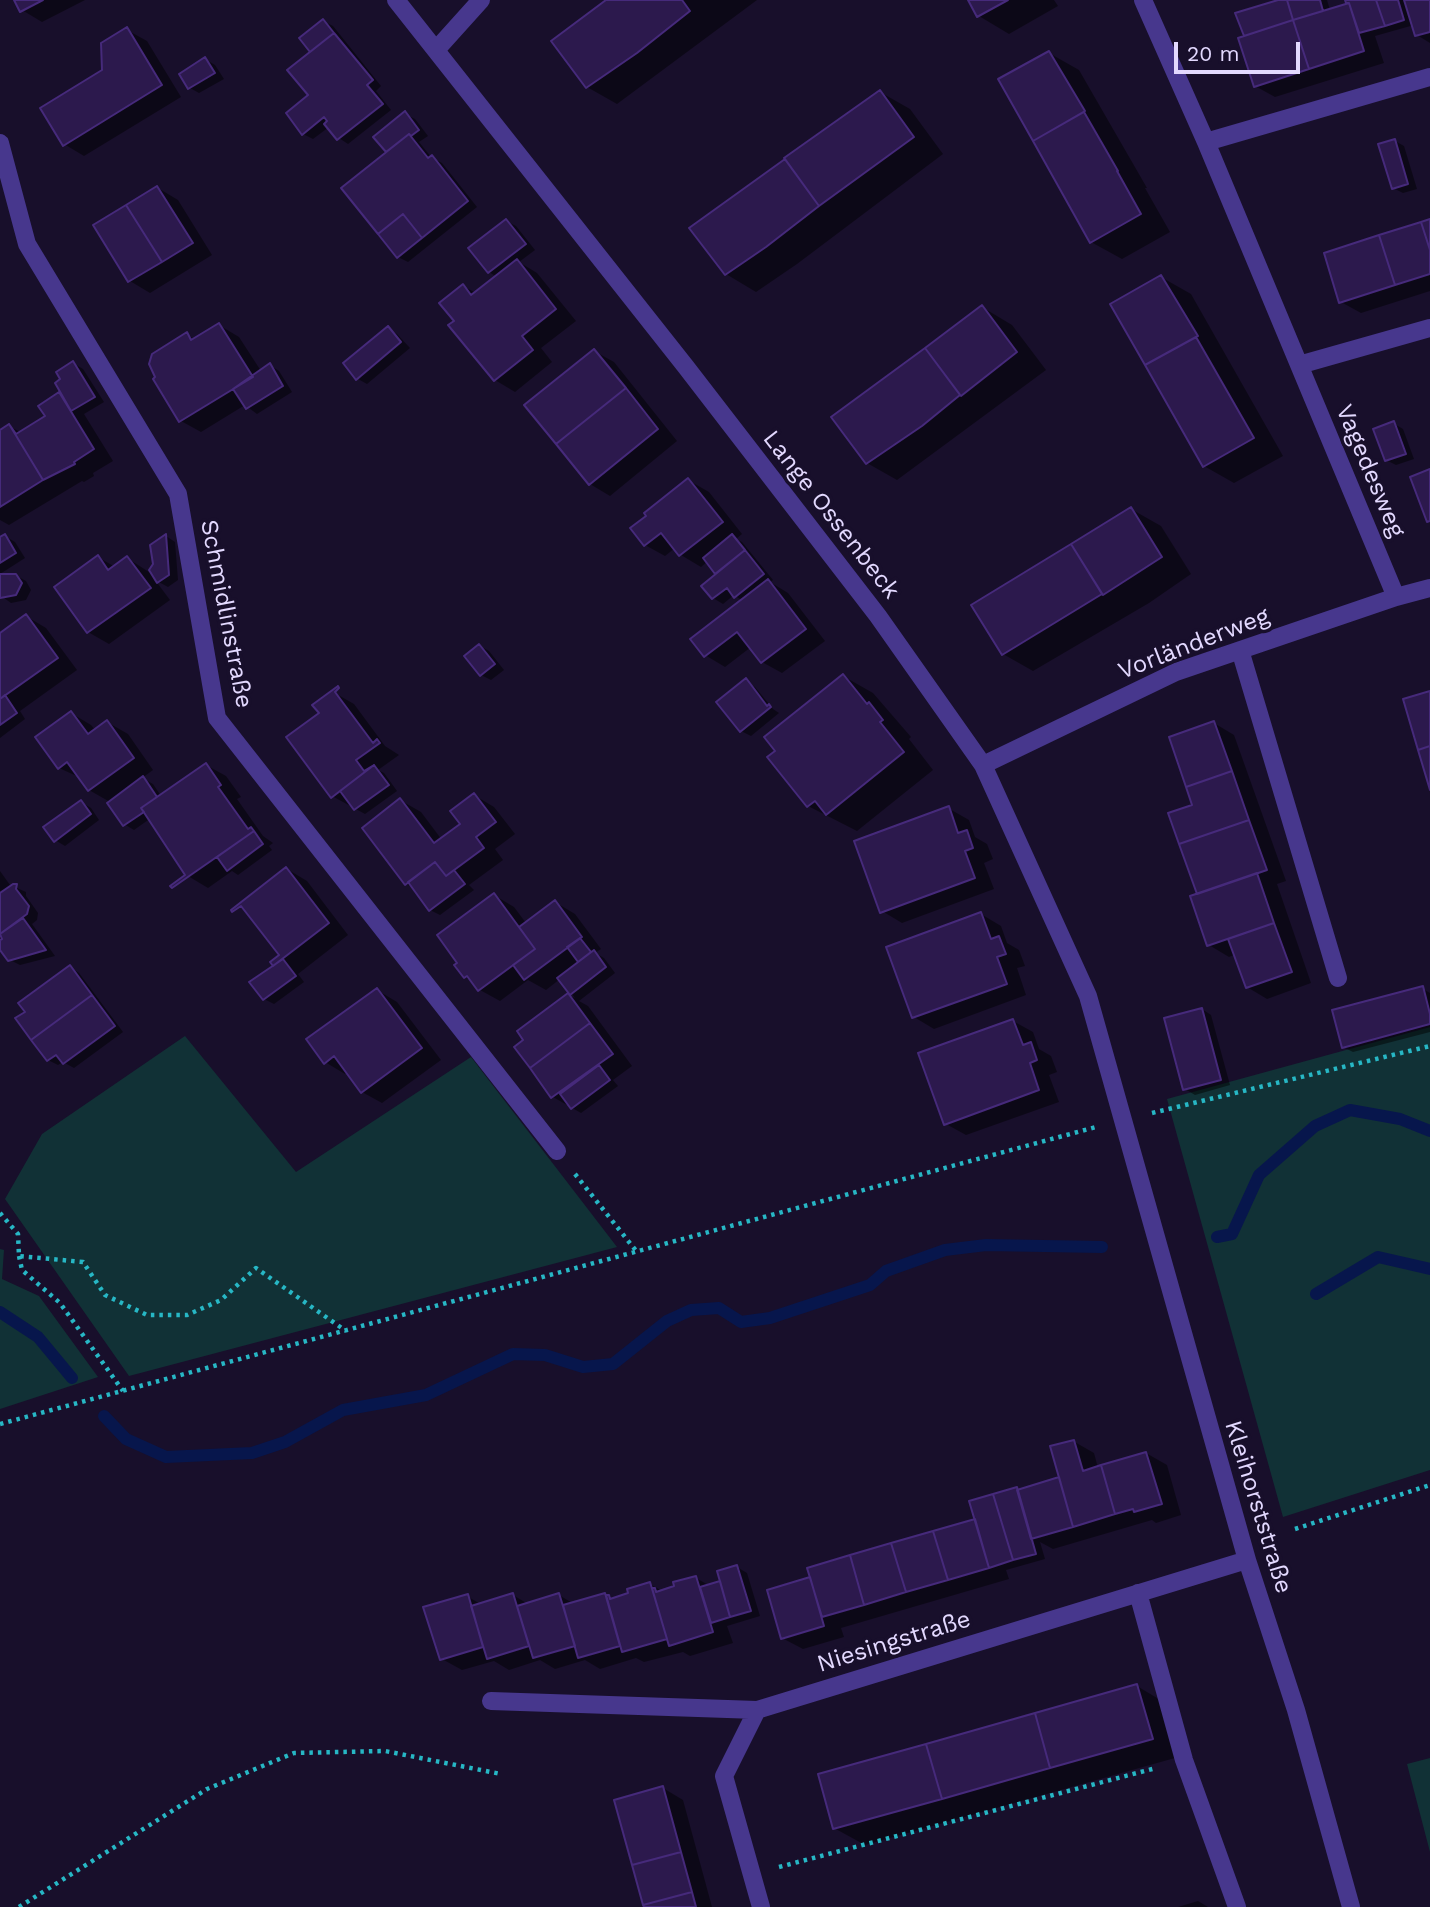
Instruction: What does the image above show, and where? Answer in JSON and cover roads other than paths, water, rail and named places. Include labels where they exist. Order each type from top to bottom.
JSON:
[{"type":"street","name":"Lange Ossenbeck","points":[[396,0],[686,367],[878,616],[983,765],[1088,996],[1122,1120]]},
{"type":"street","points":[[436,50],[481,0]]},
{"type":"street","name":"Vagedesweg","points":[[1143,0],[1206,142],[1396,597]]},
{"type":"street","points":[[1206,142],[1430,77]]},
{"type":"street","name":"Schmidlinstraße","points":[[0,143],[27,244],[178,494],[218,718],[557,1151]]},
{"type":"street","points":[[1299,365],[1430,328]]},
{"type":"street","name":"Vorländerweg","points":[[983,765],[1176,672],[1396,597],[1430,588]]},
{"type":"street","points":[[1240,650],[1338,978]]},
{"type":"street","name":"Kleihorststraße","points":[[1122,1120],[1247,1560],[1296,1710],[1352,1907]]},
{"type":"street","name":"Niesingstraße","points":[[491,1701],[757,1710],[1247,1560]]},
{"type":"street","points":[[1138,1593],[1184,1760],[1237,1907]]},
{"type":"street","points":[[757,1710],[724,1776],[761,1907]]},
{"type":"waterway","points":[[1217,1237],[1232,1234],[1259,1175],[1315,1126],[1350,1110],[1400,1119],[1430,1131]]},
{"type":"waterway","points":[[104,1416],[126,1439],[166,1457],[252,1453],[285,1442],[343,1410],[426,1395],[513,1354],[545,1355],[583,1367],[613,1364],[667,1321],[691,1310],[719,1308],[741,1322],[770,1318],[870,1285],[886,1271],[945,1250],[986,1245],[1102,1247]]},
{"type":"waterway","points":[[1316,1294],[1378,1257],[1430,1269]]},
{"type":"waterway","points":[[0,1312],[38,1337],[72,1378]]}]
